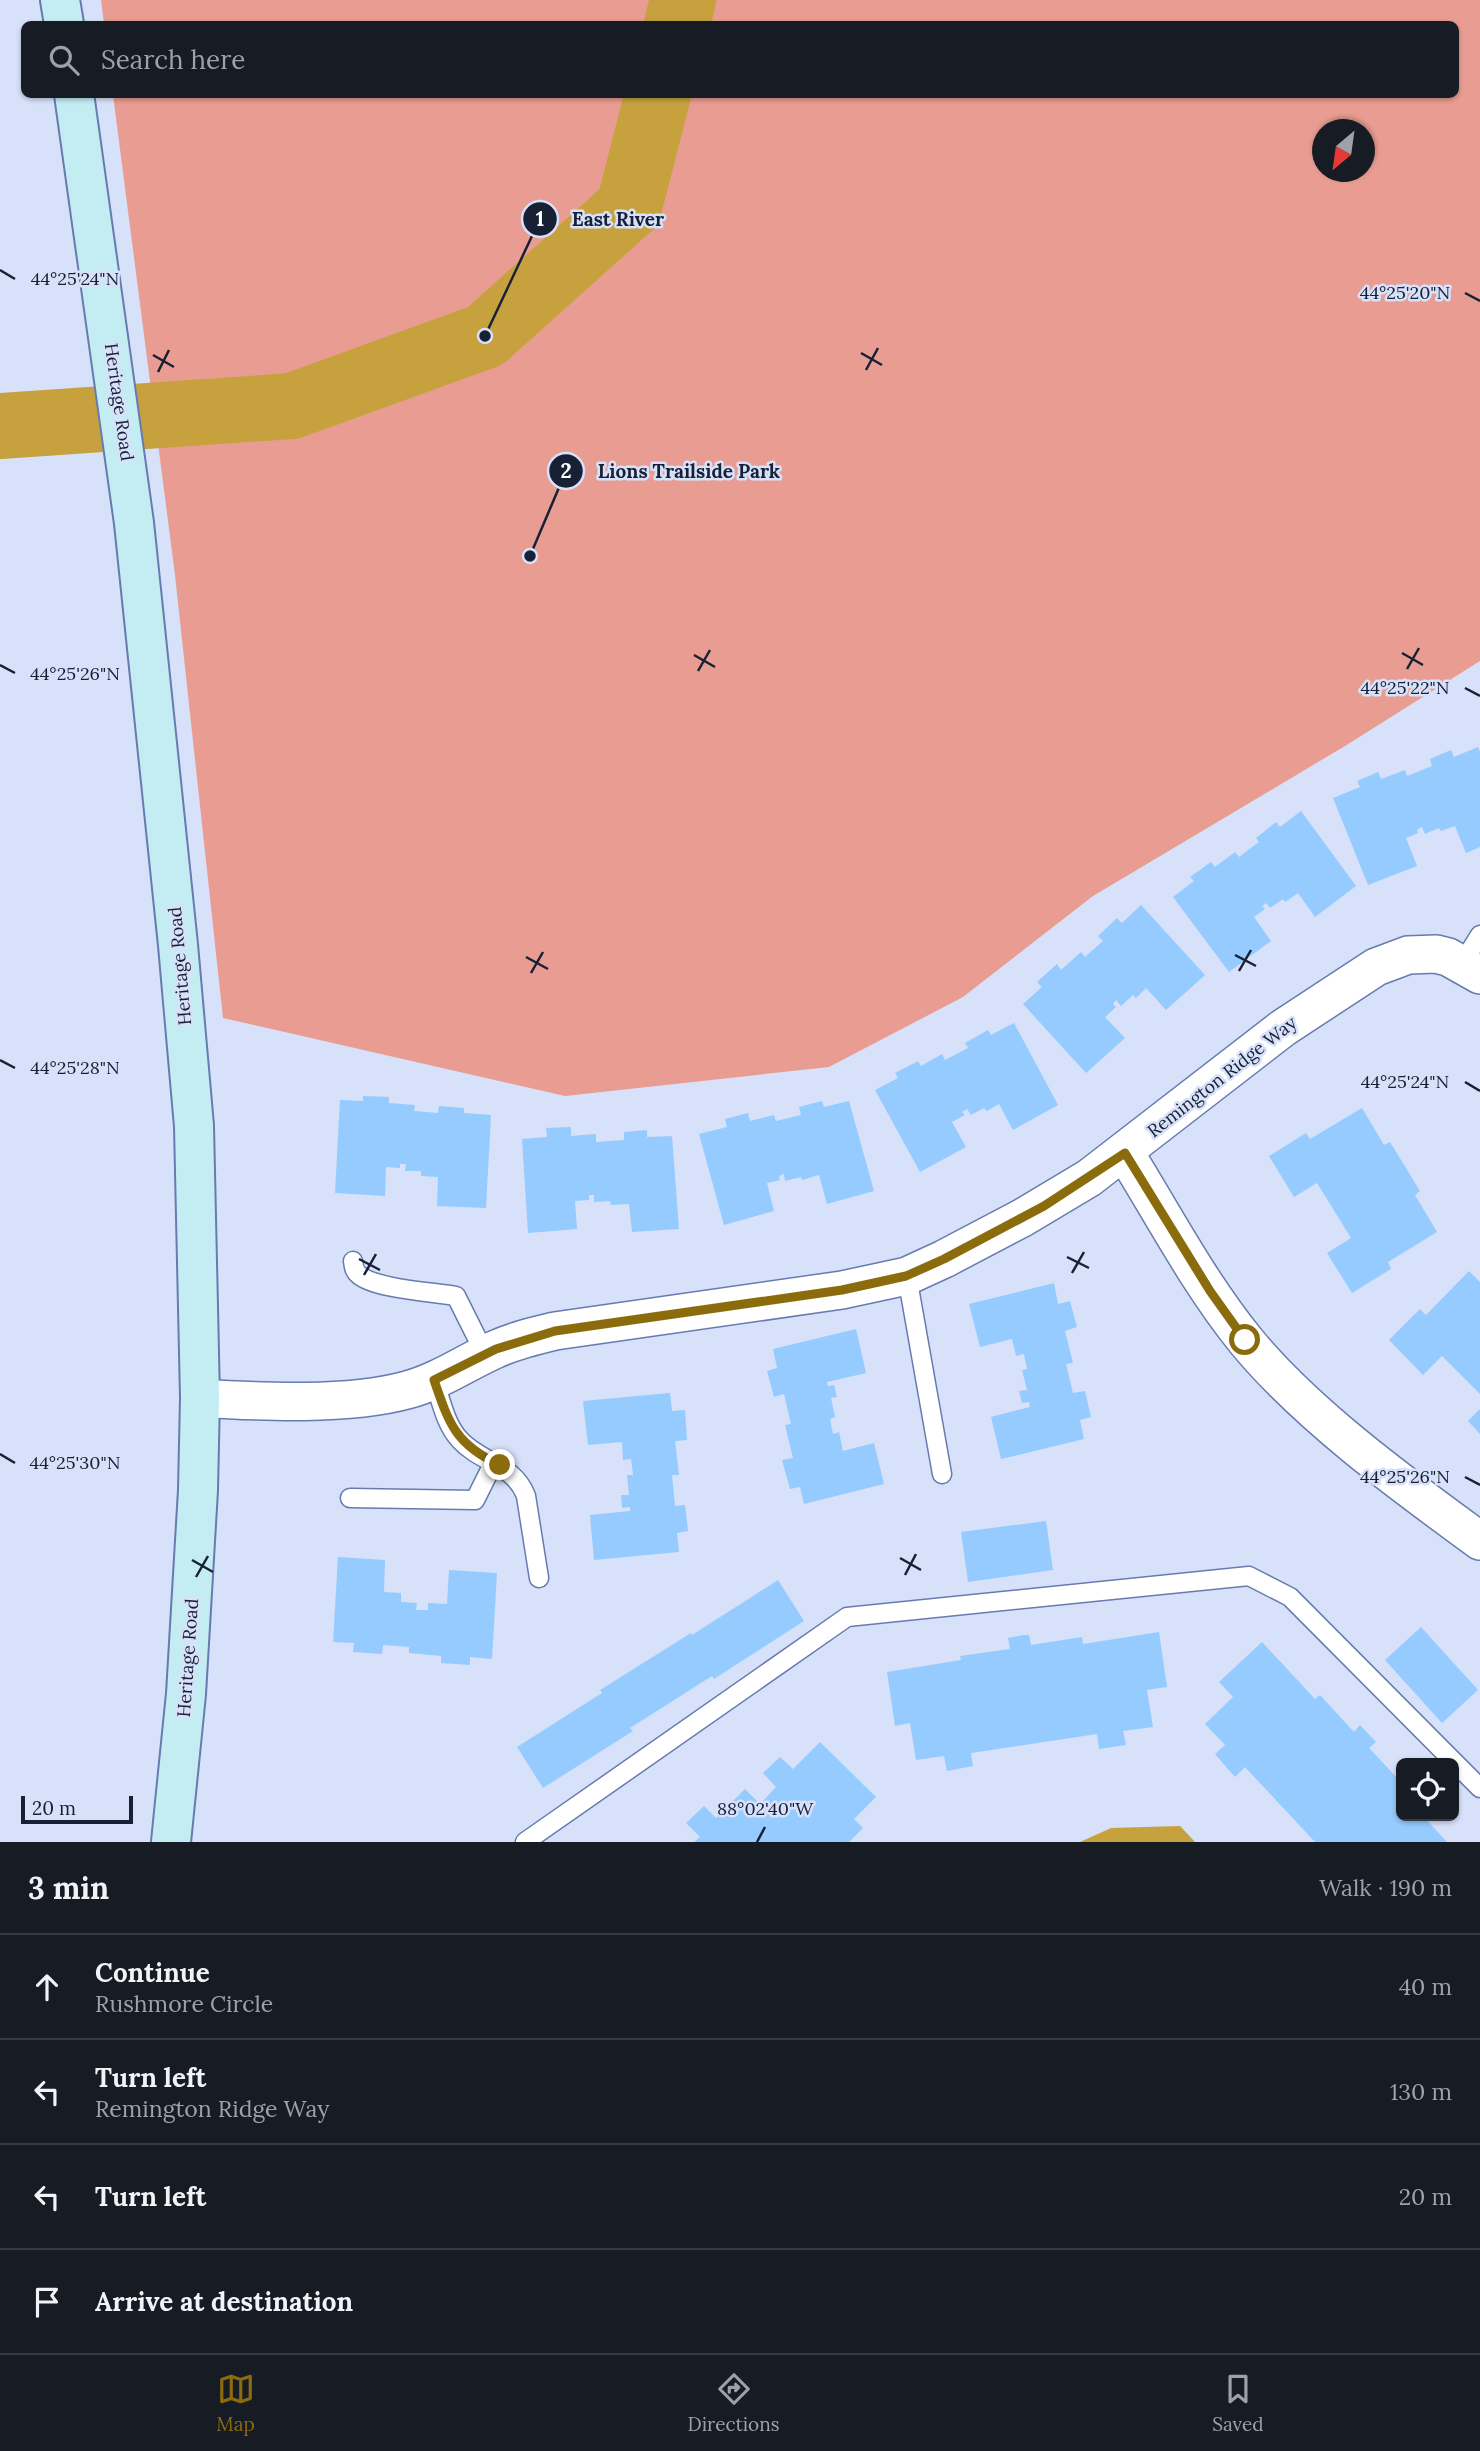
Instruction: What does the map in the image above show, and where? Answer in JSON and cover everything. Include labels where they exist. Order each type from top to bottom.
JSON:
[{"type":"main road","points":[[60,0],[64,21]]},
{"type":"main road","name":"Heritage Road","points":[[75,98],[134,523],[194,1126],[200,1398],[198,1490],[186,1694],[171,1842]]},
{"type":"street","name":"Remington Ridge Way","points":[[200,1398],[289,1401],[361,1397],[408,1390],[513,1342],[555,1331],[842,1290],[906,1276],[1044,1206],[1125,1153],[1265,1042],[1376,967],[1392,960],[1423,954],[1474,958]]},
{"type":"street","points":[[1125,1153],[1210,1291],[1245,1340],[1277,1376],[1358,1447],[1480,1541]]},
{"type":"lane","points":[[353,1261],[360,1276],[376,1283],[456,1296],[485,1354]]},
{"type":"lane","points":[[906,1276],[942,1474]]},
{"type":"lane","points":[[434,1380],[453,1430],[470,1448],[512,1474],[521,1484],[526,1496],[539,1578]]},
{"type":"lane","points":[[350,1497],[475,1500],[494,1462]]},
{"type":"lane","points":[[525,1842],[848,1617],[1249,1576],[1290,1597],[1480,1788]]},
{"type":"shaded area","points":[[101,0],[1480,0],[1480,661],[1345,746],[1093,896],[963,997],[829,1067],[565,1096],[223,1018],[175,575],[113,98],[1459,98],[1459,21],[104,21]]},
{"type":"shaded area","points":[[1180,1826],[1195,1842],[1080,1842],[1111,1828]]},
{"type":"building","points":[[1478,747],[1480,847],[1466,853],[1455,826],[1441,831],[1439,828],[1425,834],[1422,827],[1417,830],[1418,833],[1406,838],[1417,866],[1368,885],[1333,798],[1360,787],[1357,781],[1378,772],[1381,779],[1405,770],[1407,776],[1432,766],[1430,759],[1451,750],[1454,757]]},
{"type":"building","points":[[1301,811],[1356,886],[1315,917],[1298,893],[1270,908],[1266,903],[1262,906],[1265,909],[1254,917],[1271,941],[1229,972],[1173,897],[1194,881],[1190,877],[1211,862],[1215,867],[1235,852],[1239,857],[1259,842],[1256,838],[1276,822],[1280,827]]},
{"type":"building","points":[[1141,905],[1205,975],[1166,1010],[1146,988],[1136,998],[1133,995],[1121,1006],[1116,1000],[1113,1004],[1116,1007],[1105,1017],[1125,1038],[1086,1073],[1023,1004],[1042,987],[1037,982],[1057,964],[1061,970],[1081,952],[1085,957],[1103,941],[1098,936],[1117,918],[1122,923]]},
{"type":"building","points":[[1014,1023],[1058,1105],[1013,1130],[999,1104],[987,1111],[984,1108],[971,1115],[967,1109],[962,1112],[965,1115],[952,1122],[966,1147],[920,1172],[875,1090],[898,1078],[895,1073],[918,1061],[921,1066],[942,1054],[945,1060],[968,1048],[965,1043],[988,1030],[991,1035]]},
{"type":"building","points":[[363,1096],[389,1097],[389,1103],[415,1105],[414,1111],[438,1113],[439,1106],[464,1108],[464,1113],[491,1115],[486,1208],[437,1206],[438,1177],[421,1176],[421,1171],[405,1171],[406,1164],[400,1164],[400,1168],[386,1167],[385,1196],[335,1193],[340,1100],[363,1101]]},
{"type":"building","points":[[822,1101],[824,1107],[849,1101],[874,1191],[827,1204],[819,1175],[785,1181],[784,1174],[779,1176],[780,1180],[767,1183],[774,1211],[724,1225],[699,1134],[727,1127],[725,1119],[748,1113],[750,1121],[774,1115],[776,1121],[801,1115],[799,1107]]},
{"type":"building","points":[[1362,1108],[1384,1145],[1390,1142],[1420,1191],[1415,1195],[1437,1232],[1388,1262],[1391,1269],[1352,1293],[1327,1253],[1351,1238],[1317,1183],[1294,1197],[1269,1156],[1306,1133],[1310,1139]]},
{"type":"building","points":[[571,1127],[571,1136],[596,1134],[596,1142],[624,1140],[624,1132],[647,1130],[647,1137],[672,1136],[679,1229],[632,1232],[629,1204],[594,1202],[594,1195],[589,1195],[589,1200],[575,1201],[577,1229],[528,1233],[522,1139],[547,1137],[546,1128]]},
{"type":"building","points":[[1469,1271],[1480,1282],[1480,1394],[1442,1356],[1423,1375],[1389,1340],[1420,1309],[1426,1315]]},
{"type":"building","points":[[1054,1283],[1058,1304],[1070,1301],[1077,1327],[1065,1331],[1073,1363],[1066,1364],[1073,1393],[1085,1391],[1091,1417],[1080,1420],[1084,1439],[1001,1459],[991,1417],[1030,1407],[1029,1402],[1022,1403],[1019,1391],[1027,1390],[1022,1370],[1027,1369],[1024,1354],[1016,1356],[1012,1339],[980,1347],[969,1304]]},
{"type":"building","points":[[856,1329],[866,1373],[827,1382],[828,1386],[834,1385],[837,1397],[831,1398],[835,1417],[830,1419],[833,1434],[839,1432],[843,1451],[874,1443],[884,1484],[804,1504],[800,1487],[790,1489],[782,1460],[793,1458],[785,1425],[791,1424],[784,1394],[774,1397],[767,1371],[777,1368],[773,1349]]},
{"type":"building","points":[[670,1393],[672,1411],[685,1410],[687,1440],[675,1441],[679,1475],[672,1475],[675,1506],[685,1505],[688,1531],[677,1533],[679,1552],[594,1560],[590,1515],[630,1511],[630,1507],[622,1508],[621,1495],[629,1495],[627,1475],[633,1475],[631,1459],[623,1460],[622,1442],[588,1445],[583,1401]]},
{"type":"building","points":[[1480,1409],[1480,1434],[1468,1421]]},
{"type":"building","points":[[1046,1521],[1053,1570],[968,1582],[961,1532]]},
{"type":"building","points":[[338,1557],[385,1560],[384,1592],[401,1593],[401,1602],[417,1603],[416,1610],[428,1610],[428,1603],[447,1604],[449,1570],[497,1573],[492,1659],[470,1657],[470,1665],[441,1663],[441,1656],[409,1653],[409,1647],[383,1645],[382,1654],[353,1652],[354,1643],[333,1642]]},
{"type":"building","points":[[778,1580],[804,1621],[714,1679],[712,1676],[630,1728],[633,1731],[543,1788],[517,1747],[602,1693],[600,1690]]},
{"type":"building","points":[[1421,1627],[1478,1690],[1442,1723],[1385,1660]]},
{"type":"building","points":[[1159,1632],[1167,1687],[1147,1690],[1153,1727],[1123,1731],[1126,1745],[1099,1749],[1097,1734],[971,1753],[973,1766],[947,1771],[944,1756],[916,1760],[910,1723],[895,1726],[887,1672],[961,1660],[960,1656],[1010,1649],[1008,1638],[1023,1635],[1029,1635],[1031,1645],[1082,1637],[1083,1644]]},
{"type":"building","points":[[1262,1642],[1315,1699],[1320,1695],[1354,1732],[1360,1725],[1376,1742],[1369,1748],[1396,1777],[1396,1821],[1428,1821],[1447,1842],[1315,1842],[1245,1767],[1235,1777],[1215,1754],[1225,1745],[1205,1724],[1233,1697],[1219,1682]]},
{"type":"building","points":[[820,1742],[876,1797],[854,1819],[863,1828],[849,1842],[694,1842],[700,1837],[686,1823],[704,1806],[716,1818],[745,1789],[760,1804],[776,1787],[763,1773],[780,1757],[793,1769]]},
{"type":"waterway","points":[[678,21],[683,0]]},
{"type":"waterway","points":[[0,426],[292,406],[485,336],[629,207],[657,98]]},
{"type":"place","name":"East River","points":[[485,336]]},
{"type":"place","name":"Lions Trailside Park","points":[[530,556]]},
{"type":"route","points":[[500,1465],[460,1440],[447,1419],[434,1380],[513,1342],[555,1331],[842,1290],[906,1276],[1044,1206],[1125,1153],[1210,1291],[1245,1340]]}]
